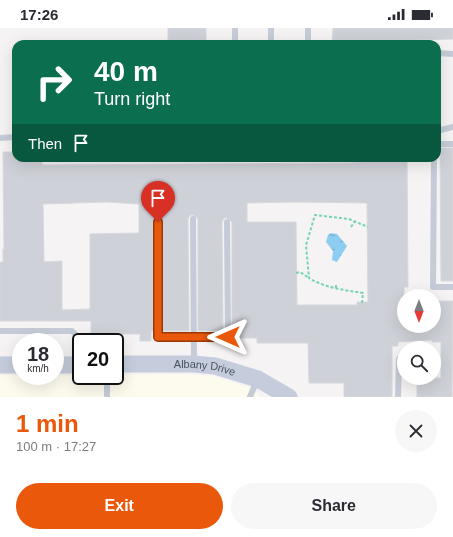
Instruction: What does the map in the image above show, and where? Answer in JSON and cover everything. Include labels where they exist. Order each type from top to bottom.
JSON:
[{"type":"street","name":"Albany Drive","points":[[124,364],[194,364],[215,366],[258,379],[289,397]]},
{"type":"street","points":[[0,365],[12,365]]},
{"type":"lane","points":[[235,28],[236,40]]},
{"type":"lane","points":[[271,28],[271,40]]},
{"type":"lane","points":[[308,28],[308,40]]},
{"type":"lane","points":[[441,53],[453,54]]},
{"type":"lane","points":[[441,130],[453,127]]},
{"type":"lane","points":[[0,138],[12,137]]},
{"type":"lane","points":[[441,144],[453,144]]},
{"type":"lane","points":[[434,162],[433,287],[453,287]]},
{"type":"lane","points":[[193,219],[194,364]]},
{"type":"lane","points":[[158,222],[158,337],[228,337],[227,222]]},
{"type":"lane","points":[[0,331],[72,331],[74,333]]},
{"type":"lane","points":[[250,397],[258,379]]},
{"type":"lane","points":[[107,385],[107,397]]},
{"type":"lane","points":[[398,385],[398,397]]},
{"type":"path","points":[[309,278],[306,245],[315,215],[330,216],[355,221],[368,227]]},
{"type":"path","points":[[351,227],[355,221]]},
{"type":"path","points":[[296,273],[300,272],[317,283],[363,293],[362,303]]},
{"type":"shaded area","points":[[184,374],[212,376],[255,389],[259,397],[0,397],[0,375],[12,375],[12,385],[64,385],[64,376],[72,376],[72,385],[124,385],[124,375]]},
{"type":"water","points":[[331,233],[337,234],[347,246],[337,262],[332,260],[333,251],[326,242],[328,235]]},
{"type":"building","points":[[168,28],[206,28],[206,40],[168,40]]},
{"type":"building","points":[[333,28],[453,28],[453,39],[332,40]]},
{"type":"building","points":[[441,148],[453,148],[453,281],[441,281]]},
{"type":"building","points":[[3,152],[12,152],[12,162],[42,162],[42,165],[407,162],[408,287],[404,287],[404,289],[397,289],[397,333],[441,333],[441,301],[453,301],[452,397],[417,397],[417,385],[441,385],[441,341],[397,341],[397,346],[392,346],[392,397],[344,397],[344,383],[309,383],[308,343],[257,343],[257,338],[236,338],[236,330],[232,330],[232,222],[227,218],[224,218],[222,222],[223,330],[198,331],[198,219],[193,215],[190,215],[188,219],[189,331],[162,331],[162,222],[158,218],[155,218],[154,331],[151,331],[151,341],[140,341],[140,334],[91,333],[91,321],[0,321],[0,262],[3,262]],"holes":[[[107,202],[139,204],[139,233],[90,234],[90,309],[62,310],[62,261],[44,262],[43,204]],[[247,203],[367,203],[368,302],[357,302],[357,305],[297,305],[296,222],[247,222]]]},
{"type":"route","points":[[158,222],[158,337],[228,337]]}]
